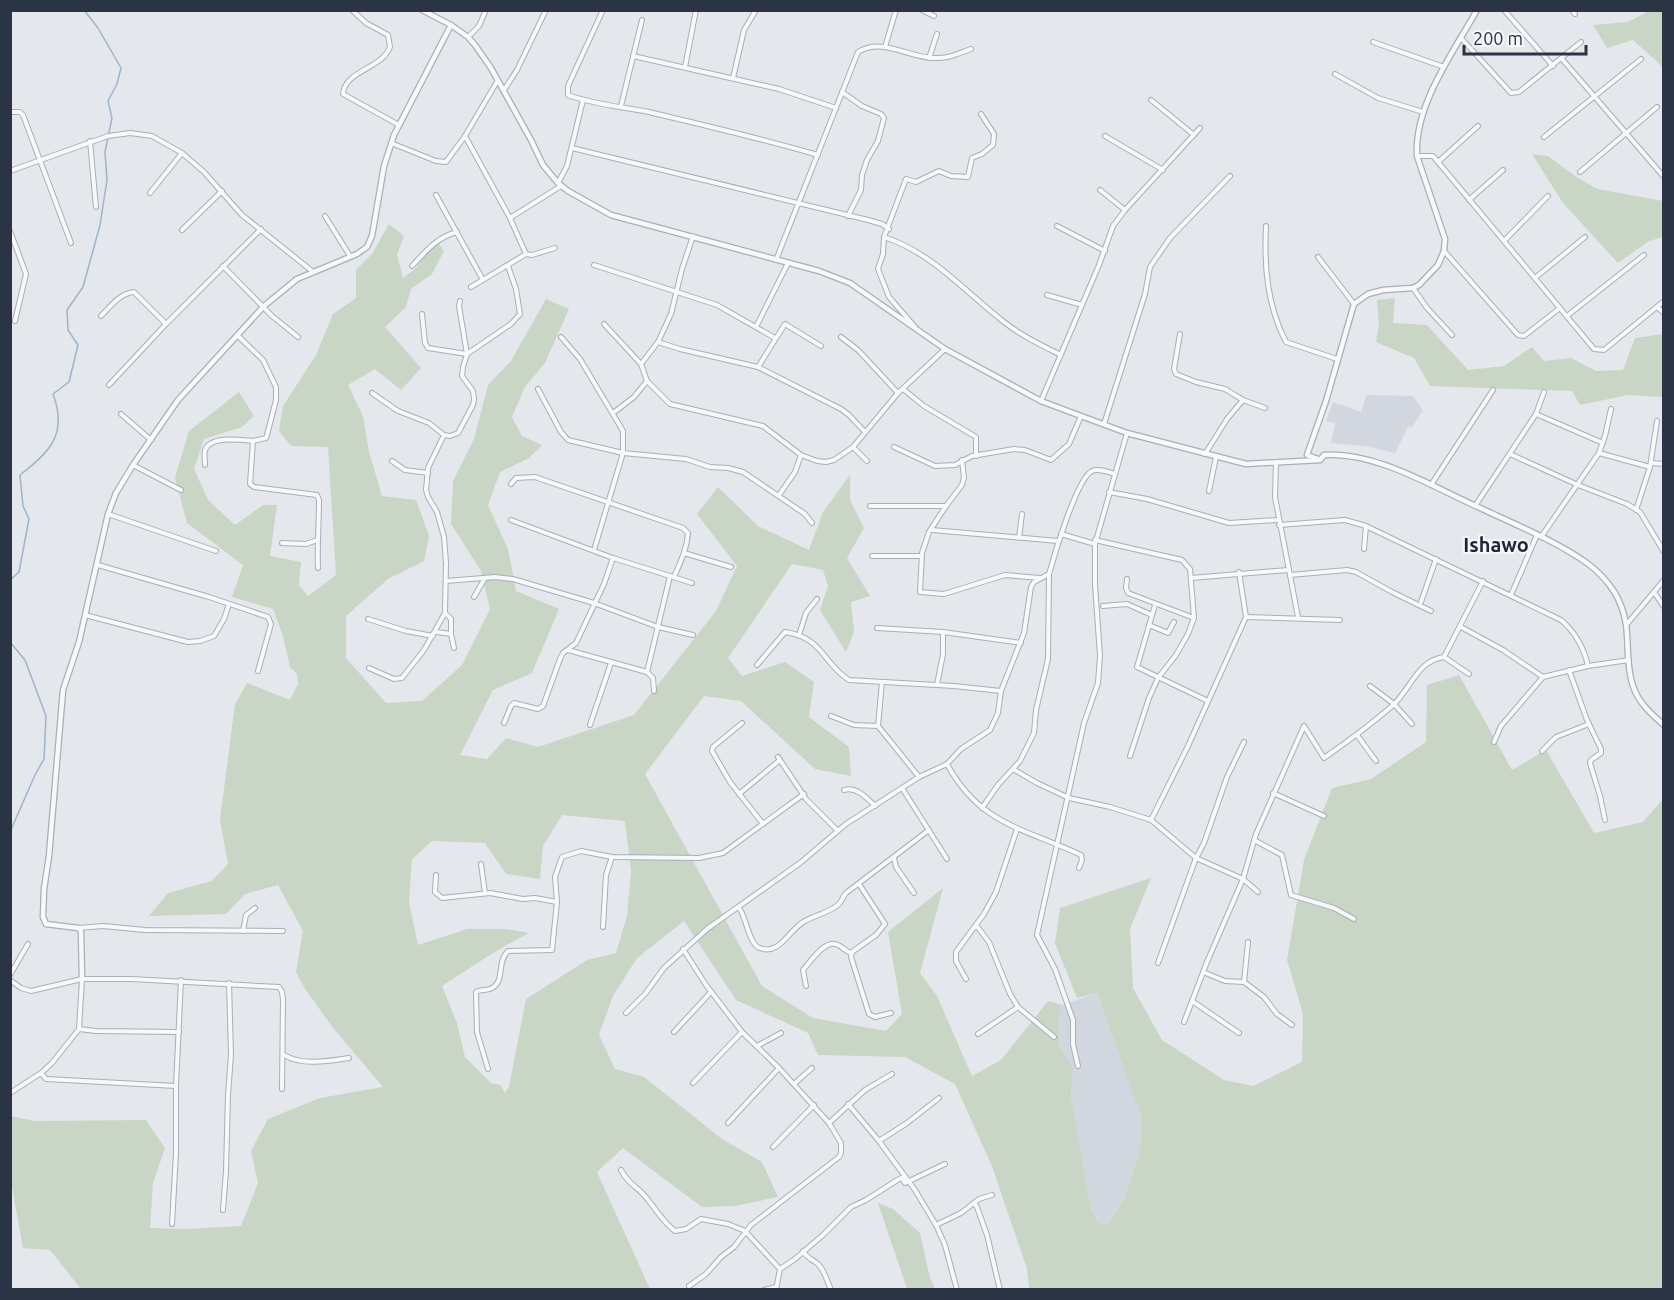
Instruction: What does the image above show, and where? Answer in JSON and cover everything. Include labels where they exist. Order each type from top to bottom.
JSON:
[{"type":"street","points":[[352,10],[366,23],[388,35],[390,47],[383,59],[356,74],[343,89],[343,94],[399,125]]},
{"type":"street","points":[[468,37],[479,26],[486,10]]},
{"type":"street","points":[[504,90],[517,70],[546,10]]},
{"type":"street","points":[[685,67],[696,10]]},
{"type":"street","points":[[733,78],[744,30],[756,10]]},
{"type":"street","points":[[885,47],[896,10]]},
{"type":"street","points":[[922,10],[934,16]]},
{"type":"street","points":[[1320,460],[1307,455],[1354,304],[1368,294],[1383,290],[1413,288],[1430,275],[1438,265],[1444,251],[1443,229],[1417,156],[1423,112],[1444,67],[1477,10]]},
{"type":"street","points":[[1504,10],[1553,66]]},
{"type":"street","points":[[425,11],[452,25],[468,37],[483,55],[543,165],[560,185],[611,215],[819,271],[850,283],[945,349],[1041,401],[1127,433],[1246,464],[1320,460]]},
{"type":"street","points":[[602,12],[567,90],[568,95],[772,142],[818,155]]},
{"type":"street","points":[[621,106],[642,20]]},
{"type":"street","points":[[283,931],[146,930],[46,924],[43,917],[44,889],[49,856],[62,697],[98,566],[108,514],[116,493],[178,400],[264,306],[289,284],[312,271],[362,251],[371,241],[384,166],[391,143],[452,25]]},
{"type":"street","points":[[929,58],[937,34]]},
{"type":"street","points":[[1461,38],[1511,93],[1519,92],[1563,59],[1581,42]]},
{"type":"street","points":[[1373,42],[1444,67]]},
{"type":"street","points":[[776,260],[858,52],[866,48],[885,47],[929,58],[949,57],[971,49]]},
{"type":"street","points":[[633,56],[795,93],[836,108]]},
{"type":"street","points":[[1544,137],[1641,58]]},
{"type":"street","points":[[1563,59],[1662,173]]},
{"type":"street","points":[[1335,74],[1378,98],[1423,112]]},
{"type":"street","points":[[391,143],[443,162],[447,160],[465,136],[498,80]]},
{"type":"street","points":[[842,92],[862,106],[881,114],[884,118],[878,141],[867,160],[862,175],[861,190],[848,216]]},
{"type":"street","points":[[510,218],[560,185],[572,148],[583,100]]},
{"type":"street","points":[[1151,100],[1194,135]]},
{"type":"street","points":[[1580,172],[1657,107]]},
{"type":"street","points":[[10,112],[20,112],[23,115],[71,243]]},
{"type":"street","points":[[922,334],[889,297],[878,269],[883,254],[884,237],[889,229],[906,179],[916,182],[939,171],[951,176],[968,177],[972,158],[982,154],[993,145],[994,134],[981,114]]},
{"type":"street","points":[[1438,162],[1478,126]]},
{"type":"street","points":[[1041,401],[1105,251],[1113,226],[1200,128]]},
{"type":"street","points":[[10,171],[109,136],[130,133],[152,136],[182,153],[204,172],[242,215],[312,271]]},
{"type":"street","points":[[465,136],[510,218],[526,254]]},
{"type":"street","points":[[1105,136],[1163,170]]},
{"type":"street","points":[[90,141],[96,207]]},
{"type":"street","points":[[572,148],[882,224],[889,229]]},
{"type":"street","points":[[150,193],[182,153]]},
{"type":"street","points":[[1417,156],[1433,156],[1594,348],[1604,350],[1664,302]]},
{"type":"street","points":[[1469,200],[1503,171]]},
{"type":"street","points":[[1104,424],[1145,294],[1150,267],[1170,238],[1230,176]]},
{"type":"street","points":[[1100,190],[1125,210]]},
{"type":"street","points":[[182,230],[222,191]]},
{"type":"street","points":[[436,195],[483,280]]},
{"type":"street","points":[[1503,241],[1548,196]]},
{"type":"street","points":[[325,216],[350,256]]},
{"type":"street","points":[[1057,226],[1105,251]]},
{"type":"street","points":[[1266,226],[1265,254],[1268,291],[1277,324],[1286,342],[1337,358]]},
{"type":"street","points":[[109,385],[261,229]]},
{"type":"street","points":[[10,231],[26,274],[15,321]]},
{"type":"street","points":[[412,266],[430,246],[447,235],[457,232]]},
{"type":"street","points":[[641,364],[658,342],[671,314],[693,236]]},
{"type":"street","points":[[884,237],[908,246],[963,285],[980,303],[1025,338],[1060,355]]},
{"type":"street","points":[[1535,278],[1585,237]]},
{"type":"street","points":[[471,287],[526,254],[532,255],[555,248]]},
{"type":"street","points":[[1444,251],[1518,335],[1524,336],[1560,308]]},
{"type":"street","points":[[1567,316],[1644,255]]},
{"type":"street","points":[[1318,257],[1354,304]]},
{"type":"street","points":[[756,327],[788,263]]},
{"type":"street","points":[[594,265],[676,290],[724,308],[775,338]]},
{"type":"street","points":[[223,266],[272,316],[298,337]]},
{"type":"street","points":[[422,314],[425,343],[428,348],[467,354],[511,324],[520,314],[516,289],[508,266]]},
{"type":"street","points":[[1413,288],[1427,308],[1452,335]]},
{"type":"street","points":[[101,316],[120,297],[134,292],[166,324]]},
{"type":"street","points":[[1047,295],[1082,305]]},
{"type":"street","points":[[372,393],[398,411],[429,423],[444,435],[458,434],[473,405],[473,391],[462,373],[467,354],[460,301]]},
{"type":"street","points":[[1657,307],[1664,313]]},
{"type":"street","points":[[604,324],[641,364],[647,381],[670,404],[763,426],[801,455],[826,462],[834,460],[853,447],[898,393],[945,349]]},
{"type":"street","points":[[758,366],[783,325],[786,324],[821,346]]},
{"type":"street","points":[[205,465],[204,453],[206,447],[212,442],[253,441],[266,438],[267,435],[277,389],[263,360],[237,334]]},
{"type":"street","points":[[1180,334],[1174,369],[1176,374],[1225,389],[1242,400],[1265,408]]},
{"type":"street","points":[[561,337],[580,359],[623,431],[625,441],[594,550]]},
{"type":"street","points":[[841,337],[858,350],[898,393]]},
{"type":"street","points":[[658,342],[680,350],[758,366],[840,409],[865,432]]},
{"type":"street","points":[[613,413],[634,398],[647,381]]},
{"type":"street","points":[[538,389],[565,438],[623,453],[686,459],[743,472],[779,495],[810,518],[812,523]]},
{"type":"street","points":[[903,389],[924,406],[976,437],[976,456]]},
{"type":"street","points":[[1431,485],[1493,390]]},
{"type":"street","points":[[1475,506],[1536,414],[1544,392]]},
{"type":"street","points":[[1205,454],[1242,400]]},
{"type":"street","points":[[1511,595],[1539,536],[1599,453],[1611,409]]},
{"type":"street","points":[[121,414],[151,440]]},
{"type":"street","points":[[1536,414],[1603,443]]},
{"type":"street","points":[[894,447],[935,466],[955,465],[962,460],[976,456],[1019,449],[1051,459],[1068,444],[1081,416]]},
{"type":"street","points":[[1636,510],[1650,465],[1657,421]]},
{"type":"street","points":[[1078,1066],[1073,1044],[1073,1020],[1055,969],[1037,935],[1084,723],[1099,678],[1100,656],[1094,573],[1095,542],[1127,433]]},
{"type":"street","points":[[369,668],[394,679],[402,678],[440,629],[445,613],[444,537],[437,512],[426,494],[430,463],[444,435]]},
{"type":"street","points":[[253,441],[250,484],[254,487],[317,495],[319,500],[318,568]]},
{"type":"street","points":[[853,447],[867,461]]},
{"type":"street","points":[[1599,453],[1650,465],[1664,464]]},
{"type":"street","points":[[1320,460],[1324,455],[1333,454],[1360,458],[1389,467],[1539,536],[1586,562],[1606,581],[1619,602],[1627,624],[1631,678],[1636,695],[1664,725]]},
{"type":"street","points":[[1510,454],[1640,512],[1664,552]]},
{"type":"street","points":[[779,495],[795,472],[801,455]]},
{"type":"street","points":[[1209,491],[1216,457]]},
{"type":"street","points":[[962,460],[964,478],[962,485],[929,532],[921,556],[920,592],[944,594],[1005,575],[1041,578]]},
{"type":"street","points":[[392,461],[405,470],[428,473]]},
{"type":"street","points":[[1276,461],[1275,497],[1298,617]]},
{"type":"street","points":[[133,465],[181,490]]},
{"type":"street","points":[[982,808],[996,786],[1024,755],[1032,737],[1039,693],[1047,665],[1048,574],[1058,541],[1083,479],[1091,471],[1097,470],[1115,474]]},
{"type":"street","points":[[511,484],[516,478],[535,477],[684,528],[688,533],[684,553],[672,576],[647,672]]},
{"type":"street","points":[[1109,492],[1230,523],[1345,520],[1366,526],[1552,614],[1569,626],[1585,655],[1587,666]]},
{"type":"street","points":[[870,506],[946,506]]},
{"type":"street","points":[[108,514],[216,551]]},
{"type":"street","points":[[1019,538],[1022,514]]},
{"type":"street","points":[[511,520],[613,558],[692,583]]},
{"type":"street","points":[[1364,549],[1366,526]]},
{"type":"street","points":[[932,530],[1058,541]]},
{"type":"street","points":[[1061,534],[1182,560],[1190,569],[1194,618],[1176,655],[1158,678],[1130,756]]},
{"type":"street","points":[[282,543],[310,543],[318,540]]},
{"type":"street","points":[[310,543],[317,546]]},
{"type":"street","points":[[684,553],[731,567]]},
{"type":"street","points":[[872,556],[921,556]]},
{"type":"street","points":[[504,723],[514,704],[542,708],[560,659],[576,643],[604,584],[613,558]]},
{"type":"street","points":[[1421,602],[1436,559]]},
{"type":"street","points":[[98,566],[270,618],[271,624],[258,671]]},
{"type":"street","points":[[1191,578],[1239,573],[1347,570],[1356,572],[1431,611]]},
{"type":"street","points":[[1151,820],[1188,746],[1246,617],[1239,573]]},
{"type":"street","points":[[626,1013],[645,994],[664,968],[707,928],[740,908],[812,854],[837,830],[919,777],[946,764],[961,749],[990,730],[998,713],[1001,691],[1021,643],[1028,618],[1031,587],[1048,574]]},
{"type":"street","points":[[474,597],[485,578]]},
{"type":"street","points":[[446,580],[513,579],[594,603],[658,627],[693,635]]},
{"type":"street","points":[[1127,579],[1126,591],[1155,605],[1194,618]]},
{"type":"street","points":[[1627,624],[1664,580]]},
{"type":"street","points":[[1184,1022],[1243,879],[1254,840],[1273,793],[1304,726],[1324,758],[1357,735],[1394,705],[1430,661],[1444,657],[1483,581]]},
{"type":"street","points":[[1654,592],[1664,608]]},
{"type":"street","points":[[799,635],[807,613],[817,599]]},
{"type":"street","points":[[85,615],[194,642],[214,636],[224,619],[229,604]]},
{"type":"street","points":[[1103,606],[1127,604],[1152,615]]},
{"type":"street","points":[[1155,605],[1137,665],[1139,669],[1208,701]]},
{"type":"street","points":[[445,613],[451,619],[454,648]]},
{"type":"street","points":[[1246,617],[1340,620]]},
{"type":"street","points":[[368,619],[406,631],[434,634]]},
{"type":"street","points":[[1149,625],[1168,633],[1174,622]]},
{"type":"street","points":[[1461,627],[1503,650],[1543,677]]},
{"type":"street","points":[[877,628],[943,632],[1021,643]]},
{"type":"street","points":[[440,629],[451,634]]},
{"type":"street","points":[[938,685],[943,654],[943,632]]},
{"type":"street","points":[[757,665],[783,633],[799,635],[813,642],[849,680],[1001,691]]},
{"type":"street","points":[[568,650],[647,672],[653,678],[654,691]]},
{"type":"street","points":[[1444,657],[1469,674]]},
{"type":"street","points":[[1494,742],[1502,726],[1543,677],[1587,666],[1629,660]]},
{"type":"street","points":[[590,725],[611,663]]},
{"type":"street","points":[[1569,670],[1589,724],[1602,749],[1601,753],[1590,763],[1605,820]]},
{"type":"street","points":[[882,682],[879,726],[919,777]]},
{"type":"street","points":[[1370,686],[1394,705],[1412,724]]},
{"type":"street","points":[[831,716],[854,724],[879,726]]},
{"type":"street","points":[[742,723],[712,748],[730,782],[763,824]]},
{"type":"street","points":[[1542,751],[1556,737],[1589,724]]},
{"type":"street","points":[[1357,735],[1376,761]]},
{"type":"street","points":[[1158,963],[1227,777],[1244,742]]},
{"type":"street","points":[[739,794],[779,759],[806,799],[837,830]]},
{"type":"street","points":[[946,764],[961,788],[982,808],[1017,829],[1057,843],[1081,855],[1079,868]]},
{"type":"street","points":[[1013,769],[1069,798],[1110,807],[1151,820],[1196,858],[1243,879],[1258,892]]},
{"type":"street","points":[[902,788],[947,859]]},
{"type":"street","points":[[844,790],[853,789],[875,806]]},
{"type":"street","points":[[1273,793],[1324,816]]},
{"type":"street","points":[[488,1069],[477,1032],[476,992],[491,989],[500,980],[502,958],[508,951],[552,950],[557,902],[555,877],[562,857],[581,851],[612,857],[699,858],[716,856],[804,794]]},
{"type":"street","points":[[966,979],[956,961],[955,954],[996,892],[1017,829]]},
{"type":"street","points":[[740,908],[756,946],[760,949],[774,948],[781,944],[800,924],[840,903],[844,895],[860,886],[929,830]]},
{"type":"street","points":[[1254,840],[1282,855],[1291,895],[1334,908],[1354,919]]},
{"type":"street","points":[[603,927],[606,875],[612,857]]},
{"type":"street","points":[[894,858],[896,867],[914,893]]},
{"type":"street","points":[[481,864],[485,893]]},
{"type":"street","points":[[436,875],[435,892],[442,898],[485,893],[557,902]]},
{"type":"street","points":[[851,953],[876,935],[885,924],[860,886]]},
{"type":"street","points":[[243,931],[246,915],[255,908]]},
{"type":"street","points":[[976,925],[989,942],[1010,994],[1018,1007],[1054,1037]]},
{"type":"street","points":[[10,1093],[52,1063],[79,1029],[82,979],[81,931],[78,927]]},
{"type":"street","points":[[1244,982],[1248,942]]},
{"type":"street","points":[[10,975],[28,944]]},
{"type":"street","points":[[806,986],[803,970],[821,949],[837,944],[844,951],[851,953]]},
{"type":"street","points":[[683,949],[711,992],[742,1032],[813,1105],[829,1123],[841,1143],[839,1157],[751,1225],[734,1247],[690,1286]]},
{"type":"street","points":[[851,953],[869,1014],[875,1017],[891,1013]]},
{"type":"street","points":[[1203,972],[1225,981],[1244,982],[1264,997],[1277,1014],[1292,1025]]},
{"type":"street","points":[[10,980],[21,988],[31,991],[82,979],[181,980],[263,985],[281,989],[284,1055],[282,1089]]},
{"type":"street","points":[[172,1224],[181,980]]},
{"type":"street","points":[[223,1210],[231,1055],[229,983]]},
{"type":"street","points":[[674,1032],[711,992]]},
{"type":"street","points":[[1192,1001],[1239,1033]]},
{"type":"street","points":[[978,1034],[1018,1007]]},
{"type":"street","points":[[79,1029],[179,1032]]},
{"type":"street","points":[[693,1083],[742,1032]]},
{"type":"street","points":[[757,1046],[781,1033]]},
{"type":"street","points":[[284,1055],[291,1059],[314,1062],[349,1058]]},
{"type":"street","points":[[728,1123],[779,1068]]},
{"type":"street","points":[[794,1084],[812,1068]]},
{"type":"street","points":[[41,1073],[46,1079],[176,1086]]},
{"type":"street","points":[[829,1123],[865,1090],[892,1074]]},
{"type":"street","points":[[879,1141],[939,1098]]},
{"type":"street","points":[[848,1104],[879,1141],[936,1225],[945,1245],[957,1290]]},
{"type":"street","points":[[773,1148],[813,1105]]},
{"type":"street","points":[[764,1290],[776,1288],[780,1269],[795,1260],[851,1207],[899,1179],[902,1178],[905,1183],[945,1164]]},
{"type":"street","points":[[621,1170],[629,1183],[675,1231],[686,1228],[701,1219],[728,1224],[745,1231],[780,1269]]},
{"type":"street","points":[[936,1225],[981,1198],[992,1195]]},
{"type":"street","points":[[974,1203],[987,1235],[1000,1290]]},
{"type":"street","points":[[802,1253],[819,1265],[831,1290]]},
{"type":"shaded area","points":[[1366,395],[1413,396],[1423,411],[1411,428],[1408,427],[1395,453],[1366,446],[1331,443],[1335,423],[1326,421],[1333,402],[1361,412]]},
{"type":"shaded area","points":[[1097,993],[1141,1115],[1140,1150],[1122,1203],[1108,1225],[1097,1222],[1091,1208],[1071,1096],[1073,1069],[1059,1044],[1059,1018],[1062,1005]]},
{"type":"green space","points":[[1649,11],[1663,11],[1663,67],[1633,40],[1607,48],[1593,25],[1628,22]]},
{"type":"green space","points":[[1532,154],[1548,156],[1597,189],[1663,201],[1663,237],[1649,241],[1618,263],[1563,203]]},
{"type":"green space","points":[[389,224],[404,236],[397,255],[403,278],[415,269],[436,240],[444,251],[432,274],[411,289],[406,307],[385,327],[421,368],[401,390],[375,369],[348,385],[363,416],[369,452],[382,496],[416,500],[429,536],[424,561],[388,579],[346,616],[346,658],[386,703],[422,701],[462,665],[490,609],[481,571],[451,524],[453,481],[474,439],[488,385],[511,361],[546,299],[569,309],[545,363],[525,387],[512,417],[522,436],[542,445],[529,458],[500,472],[488,505],[508,549],[516,591],[559,609],[532,673],[493,690],[460,755],[487,759],[506,738],[538,747],[634,715],[716,611],[737,566],[697,514],[718,487],[758,526],[809,550],[823,512],[850,475],[850,500],[864,528],[847,558],[870,596],[851,602],[854,632],[846,652],[820,610],[828,586],[823,570],[792,564],[728,658],[742,676],[785,662],[814,682],[809,717],[849,747],[851,776],[815,769],[741,701],[704,696],[645,774],[762,986],[813,1018],[886,1031],[902,1014],[888,932],[943,888],[920,973],[937,996],[972,1076],[1001,1060],[1048,1001],[1062,1005],[1059,1018],[1059,1044],[1073,1069],[1071,1096],[1091,1208],[1097,1222],[1108,1225],[1122,1203],[1140,1150],[1141,1116],[1097,993],[1077,998],[1055,943],[1060,908],[1151,878],[1130,929],[1133,988],[1162,1040],[1224,1080],[1253,1086],[1302,1062],[1303,1014],[1287,960],[1304,860],[1332,788],[1371,779],[1426,742],[1427,685],[1459,675],[1512,770],[1546,750],[1594,833],[1643,822],[1663,799],[1663,1289],[1029,1289],[1027,1269],[992,1166],[955,1084],[905,1057],[818,1055],[808,1033],[736,1000],[684,921],[637,958],[613,996],[599,1035],[615,1069],[644,1077],[722,1139],[762,1162],[778,1197],[735,1206],[702,1207],[623,1148],[597,1172],[650,1289],[81,1289],[50,1250],[23,1248],[11,1182],[10,1116],[35,1121],[146,1120],[165,1148],[153,1183],[150,1228],[187,1229],[241,1226],[258,1183],[251,1151],[268,1119],[320,1098],[383,1087],[334,1029],[305,989],[296,972],[303,931],[278,885],[245,894],[226,914],[149,916],[168,893],[212,881],[228,864],[220,820],[235,704],[247,683],[290,700],[298,684],[297,674],[290,667],[283,636],[273,609],[232,597],[243,565],[187,523],[175,477],[189,431],[239,392],[254,416],[242,427],[204,439],[194,469],[208,500],[235,525],[263,505],[277,505],[270,556],[301,562],[299,585],[308,596],[336,575],[328,447],[291,446],[279,431],[283,406],[316,355],[333,314],[356,298],[356,270],[372,254]],"holes":[[[562,815],[625,821],[631,871],[627,916],[616,953],[587,960],[526,999],[509,1087],[505,1093],[500,1085],[491,1083],[465,1057],[457,1023],[442,986],[529,933],[506,929],[467,929],[418,945],[409,902],[412,859],[432,841],[485,843],[506,874],[540,879],[543,846]]]},
{"type":"green space","points":[[1395,298],[1393,323],[1427,325],[1468,370],[1504,366],[1532,347],[1544,361],[1571,358],[1596,371],[1623,370],[1635,338],[1663,334],[1663,397],[1628,395],[1580,405],[1572,391],[1430,386],[1414,358],[1376,342],[1379,323],[1377,300]]},
{"type":"green space","points":[[878,1203],[893,1209],[920,1233],[930,1278],[935,1289],[907,1289]]},
{"type":"waterway","points":[[10,580],[19,572],[29,519],[23,506],[20,475],[48,450],[57,431],[57,408],[53,394],[69,382],[78,345],[68,330],[67,310],[83,287],[100,225],[107,180],[105,152],[112,118],[108,101],[117,84],[121,68],[98,28],[84,10]]},
{"type":"waterway","points":[[10,642],[25,660],[46,716],[44,759],[10,832]]},
{"type":"district","name":"Ishawo","points":[[1496,545]]}]
